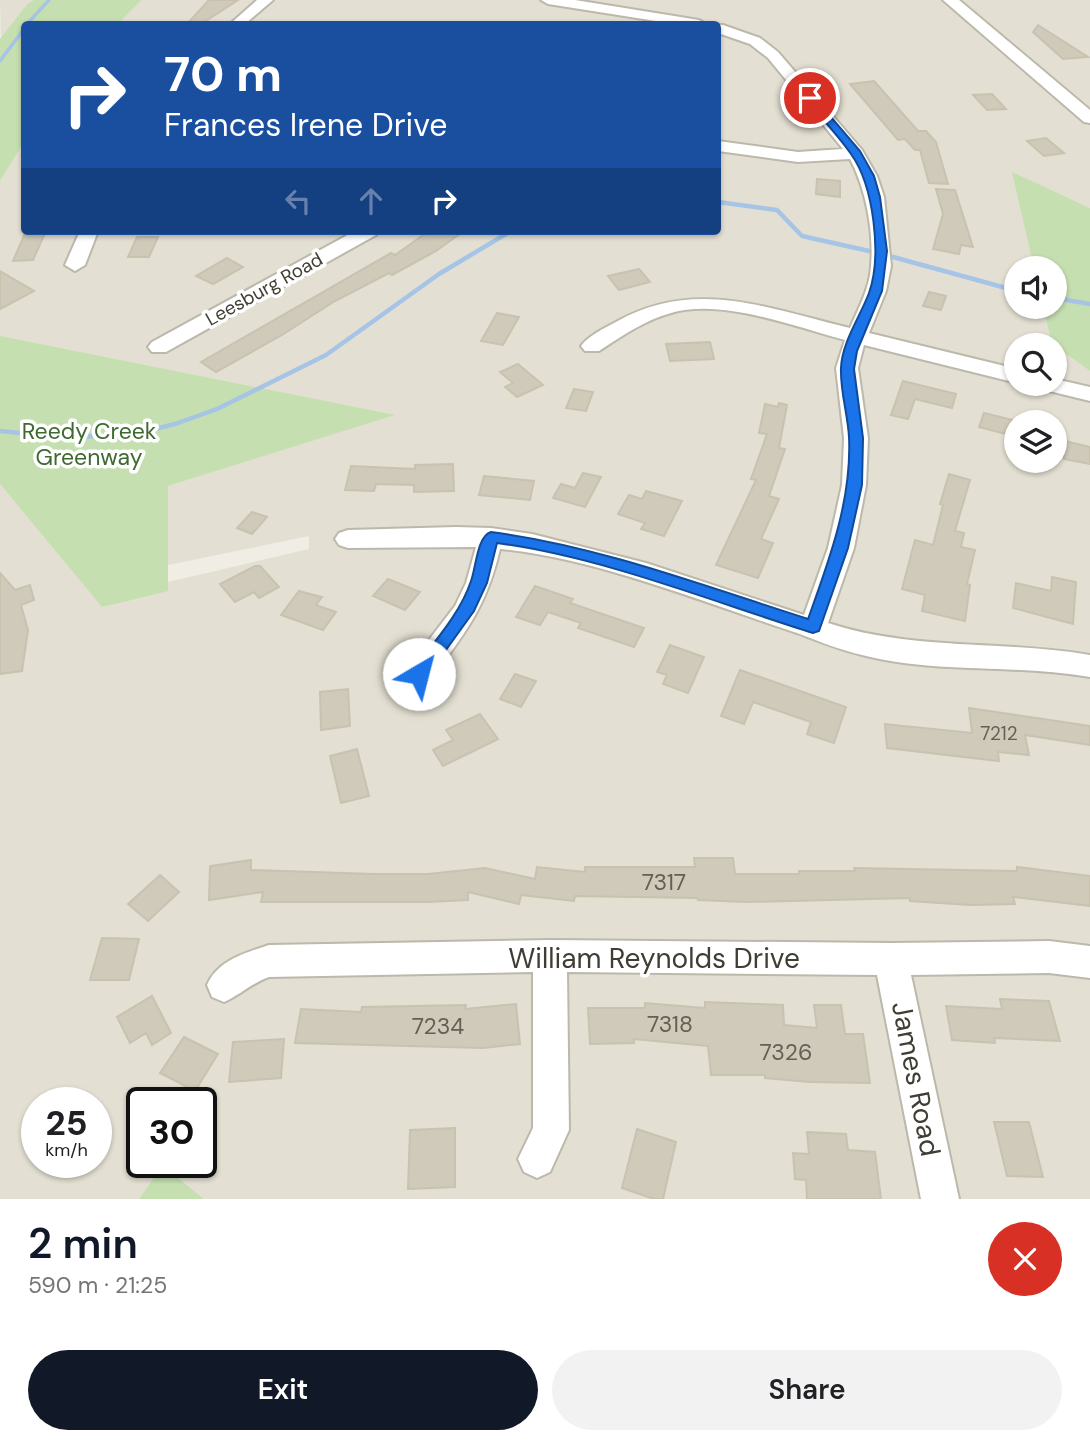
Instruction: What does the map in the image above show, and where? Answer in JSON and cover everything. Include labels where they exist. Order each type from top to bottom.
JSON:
[{"type":"street","points":[[241,21],[266,0]]},
{"type":"street","points":[[548,0],[623,19],[653,21]]},
{"type":"street","points":[[623,19],[639,0]]},
{"type":"street","points":[[950,0],[1090,118]]},
{"type":"street","points":[[721,29],[743,35],[765,47],[856,154],[875,197],[881,251],[876,291],[851,351],[847,378],[856,438],[855,485],[841,548],[813,626]]},
{"type":"street","points":[[721,146],[798,157],[856,154]]},
{"type":"street","points":[[75,265],[87,235]]},
{"type":"street","name":"Leesburg Road","points":[[159,348],[357,235]]},
{"type":"street","points":[[592,346],[651,311],[695,302],[738,307],[1004,373]]},
{"type":"street","points":[[1067,388],[1090,394]]},
{"type":"street","points":[[419,674],[466,611],[479,583],[491,537]]},
{"type":"street","points":[[348,539],[491,537],[532,542],[589,556],[813,626],[863,645],[892,651],[1022,657],[1090,666]]},
{"type":"street","points":[[537,1159],[551,1130],[550,956]]},
{"type":"street","name":"William Reynolds Drive","points":[[224,985],[244,970],[269,961],[550,956],[891,959],[1049,957],[1090,962]]},
{"type":"street","name":"James Road","points":[[891,959],[940,1199]]},
{"type":"shaded area","points":[[0,0],[34,0],[28,3],[1,39]]},
{"type":"shaded area","points":[[142,0],[1090,0],[1090,208],[1013,173],[1031,256],[1004,256],[1004,319],[1046,319],[1050,333],[1004,333],[1004,396],[1067,396],[1067,355],[1090,371],[1090,1199],[204,1199],[179,1178],[217,1178],[217,1087],[126,1087],[126,1178],[154,1178],[139,1199],[0,1199],[0,484],[103,607],[168,582],[309,549],[309,536],[168,565],[168,486],[393,415],[0,337],[0,181],[21,147],[21,235],[721,235],[721,21],[121,21]]},
{"type":"green space","points":[[34,0],[142,0],[121,21],[21,21],[21,147],[0,181],[0,39],[28,3]]},
{"type":"green space","points":[[1012,172],[1090,208],[1090,371],[1067,355],[1067,333],[1049,333],[1046,319],[1067,319],[1067,256],[1031,256]]},
{"type":"green space","name":"Reedy Creek Greenway","points":[[0,336],[395,415],[168,486],[168,591],[102,607],[0,484]]},
{"type":"green space","points":[[154,1178],[179,1178],[204,1199],[139,1199]]},
{"type":"building","points":[[209,0],[238,0],[206,21],[190,21]]},
{"type":"building","points":[[1038,25],[1088,57],[1063,59],[1033,32]]},
{"type":"building","points":[[874,81],[918,131],[926,131],[936,142],[948,184],[929,183],[920,150],[915,150],[905,139],[898,140],[850,84]]},
{"type":"building","points":[[992,94],[1006,109],[987,110],[973,95]]},
{"type":"building","points":[[1046,138],[1064,153],[1044,156],[1027,141]]},
{"type":"building","points":[[817,179],[840,181],[840,197],[816,194]]},
{"type":"building","points":[[936,189],[955,190],[973,247],[961,245],[959,254],[933,249],[943,214]]},
{"type":"building","points":[[24,235],[44,235],[33,260],[13,261]]},
{"type":"building","points":[[423,235],[458,235],[436,251],[392,275],[389,273],[335,301],[216,372],[201,362],[391,253],[395,255]]},
{"type":"building","points":[[137,237],[158,237],[149,257],[128,257]]},
{"type":"building","points":[[227,258],[243,267],[213,284],[196,276]]},
{"type":"building","points":[[639,269],[650,282],[619,290],[608,276]]},
{"type":"building","points":[[0,271],[34,291],[0,309]]},
{"type":"building","points":[[929,292],[946,296],[941,310],[923,306]]},
{"type":"building","points":[[497,313],[519,317],[503,345],[481,341]]},
{"type":"building","points":[[710,342],[714,359],[670,361],[666,344]]},
{"type":"building","points":[[518,364],[543,385],[517,397],[505,387],[513,383],[500,372]]},
{"type":"building","points":[[903,381],[956,394],[952,408],[915,399],[908,419],[891,415]]},
{"type":"building","points":[[574,389],[593,392],[586,411],[566,408]]},
{"type":"building","points":[[779,403],[787,405],[779,448],[785,449],[769,496],[779,499],[761,539],[773,543],[758,578],[716,565],[756,480],[751,479],[767,434],[759,433],[765,404],[778,407]]},
{"type":"building","points":[[984,413],[1004,418],[1004,434],[979,427]]},
{"type":"building","points":[[1067,441],[1090,447],[1090,464],[1067,460]]},
{"type":"building","points":[[453,464],[454,491],[414,492],[414,485],[376,484],[374,491],[345,490],[351,466],[415,469],[415,465]]},
{"type":"building","points":[[583,473],[601,477],[585,507],[553,498],[561,484],[575,488]]},
{"type":"building","points":[[949,474],[970,480],[955,531],[964,533],[961,547],[975,550],[967,584],[970,585],[965,621],[922,611],[925,595],[902,589],[915,540],[933,545],[943,505],[940,504]]},
{"type":"building","points":[[484,476],[534,481],[530,500],[479,495]]},
{"type":"building","points":[[646,491],[682,501],[664,536],[641,529],[645,523],[618,514],[629,495],[642,499]]},
{"type":"building","points":[[252,512],[267,517],[252,534],[237,528]]},
{"type":"building","points":[[260,566],[279,587],[259,598],[254,592],[235,602],[220,584]]},
{"type":"building","points":[[0,573],[15,590],[30,585],[34,600],[21,605],[28,630],[22,671],[0,674]]},
{"type":"building","points":[[1052,577],[1076,582],[1073,624],[1013,608],[1016,583],[1051,591]]},
{"type":"building","points":[[388,579],[420,592],[405,610],[373,596]]},
{"type":"building","points":[[535,586],[573,599],[570,603],[644,628],[634,647],[578,628],[581,623],[548,612],[540,625],[516,617]]},
{"type":"building","points":[[299,591],[322,597],[316,605],[336,612],[323,630],[281,615]]},
{"type":"building","points":[[670,645],[704,657],[688,693],[663,684],[667,675],[657,672]]},
{"type":"building","points":[[740,670],[846,707],[834,743],[807,734],[811,722],[753,702],[744,724],[721,716]]},
{"type":"building","points":[[515,674],[536,681],[521,707],[500,699]]},
{"type":"building","points":[[348,689],[350,726],[321,730],[320,692]]},
{"type":"building","points":[[969,708],[1090,726],[1090,745],[1025,735],[1029,755],[998,752],[999,761],[887,748],[885,724],[972,733]]},
{"type":"building","points":[[480,714],[498,739],[443,766],[433,750],[453,740],[446,730]]},
{"type":"building","points":[[357,749],[369,796],[341,803],[330,756]]},
{"type":"building","points":[[694,858],[733,858],[735,874],[799,874],[799,871],[855,871],[854,868],[1017,871],[1017,867],[1090,876],[1090,906],[1013,897],[1015,904],[971,905],[910,901],[910,898],[747,902],[697,898],[575,896],[574,901],[521,895],[519,904],[468,892],[468,900],[428,902],[261,902],[263,892],[209,900],[210,866],[251,860],[251,870],[428,874],[485,868],[535,879],[537,867],[585,872],[585,867],[695,867]]},
{"type":"building","points":[[160,875],[179,892],[148,921],[128,904]]},
{"type":"building","points":[[102,938],[139,939],[129,980],[90,980]]},
{"type":"building","points":[[152,996],[171,1033],[152,1045],[146,1033],[130,1043],[117,1017]]},
{"type":"building","points":[[1000,999],[1049,1001],[1060,1041],[994,1038],[995,1043],[952,1040],[946,1006],[1002,1009]]},
{"type":"building","points":[[705,1002],[783,1005],[784,1025],[817,1028],[814,1005],[841,1005],[845,1034],[863,1034],[870,1083],[810,1082],[765,1078],[765,1075],[711,1075],[708,1046],[634,1039],[634,1043],[590,1044],[588,1008],[645,1008],[645,1003],[705,1008]]},
{"type":"building","points":[[516,1004],[520,1044],[483,1048],[295,1043],[301,1009],[361,1012],[362,1007],[466,1005],[465,1009]]},
{"type":"building","points":[[184,1037],[218,1054],[197,1087],[187,1087],[160,1073]]},
{"type":"building","points":[[284,1039],[281,1078],[229,1082],[233,1042]]},
{"type":"building","points":[[994,1122],[1029,1122],[1043,1177],[1007,1176]]},
{"type":"building","points":[[455,1128],[455,1187],[408,1189],[410,1130]]},
{"type":"building","points":[[637,1129],[676,1142],[663,1199],[654,1199],[622,1188]]},
{"type":"building","points":[[807,1132],[846,1134],[848,1150],[875,1152],[881,1199],[807,1199],[806,1180],[795,1179],[793,1153],[809,1154]]},
{"type":"waterway","points":[[30,21],[49,0]]},
{"type":"waterway","points":[[0,61],[21,33]]},
{"type":"waterway","points":[[721,202],[777,210],[802,236],[869,251]]},
{"type":"waterway","points":[[0,431],[59,437],[131,435],[175,424],[217,409],[326,355],[439,274],[504,235]]},
{"type":"waterway","points":[[893,257],[1004,287]]},
{"type":"waterway","points":[[1067,300],[1090,304]]},
{"type":"route","points":[[419,674],[466,611],[479,583],[491,537],[532,542],[589,556],[813,626],[841,548],[855,485],[856,438],[847,369],[851,351],[876,291],[881,251],[875,197],[860,158],[810,98]]}]
